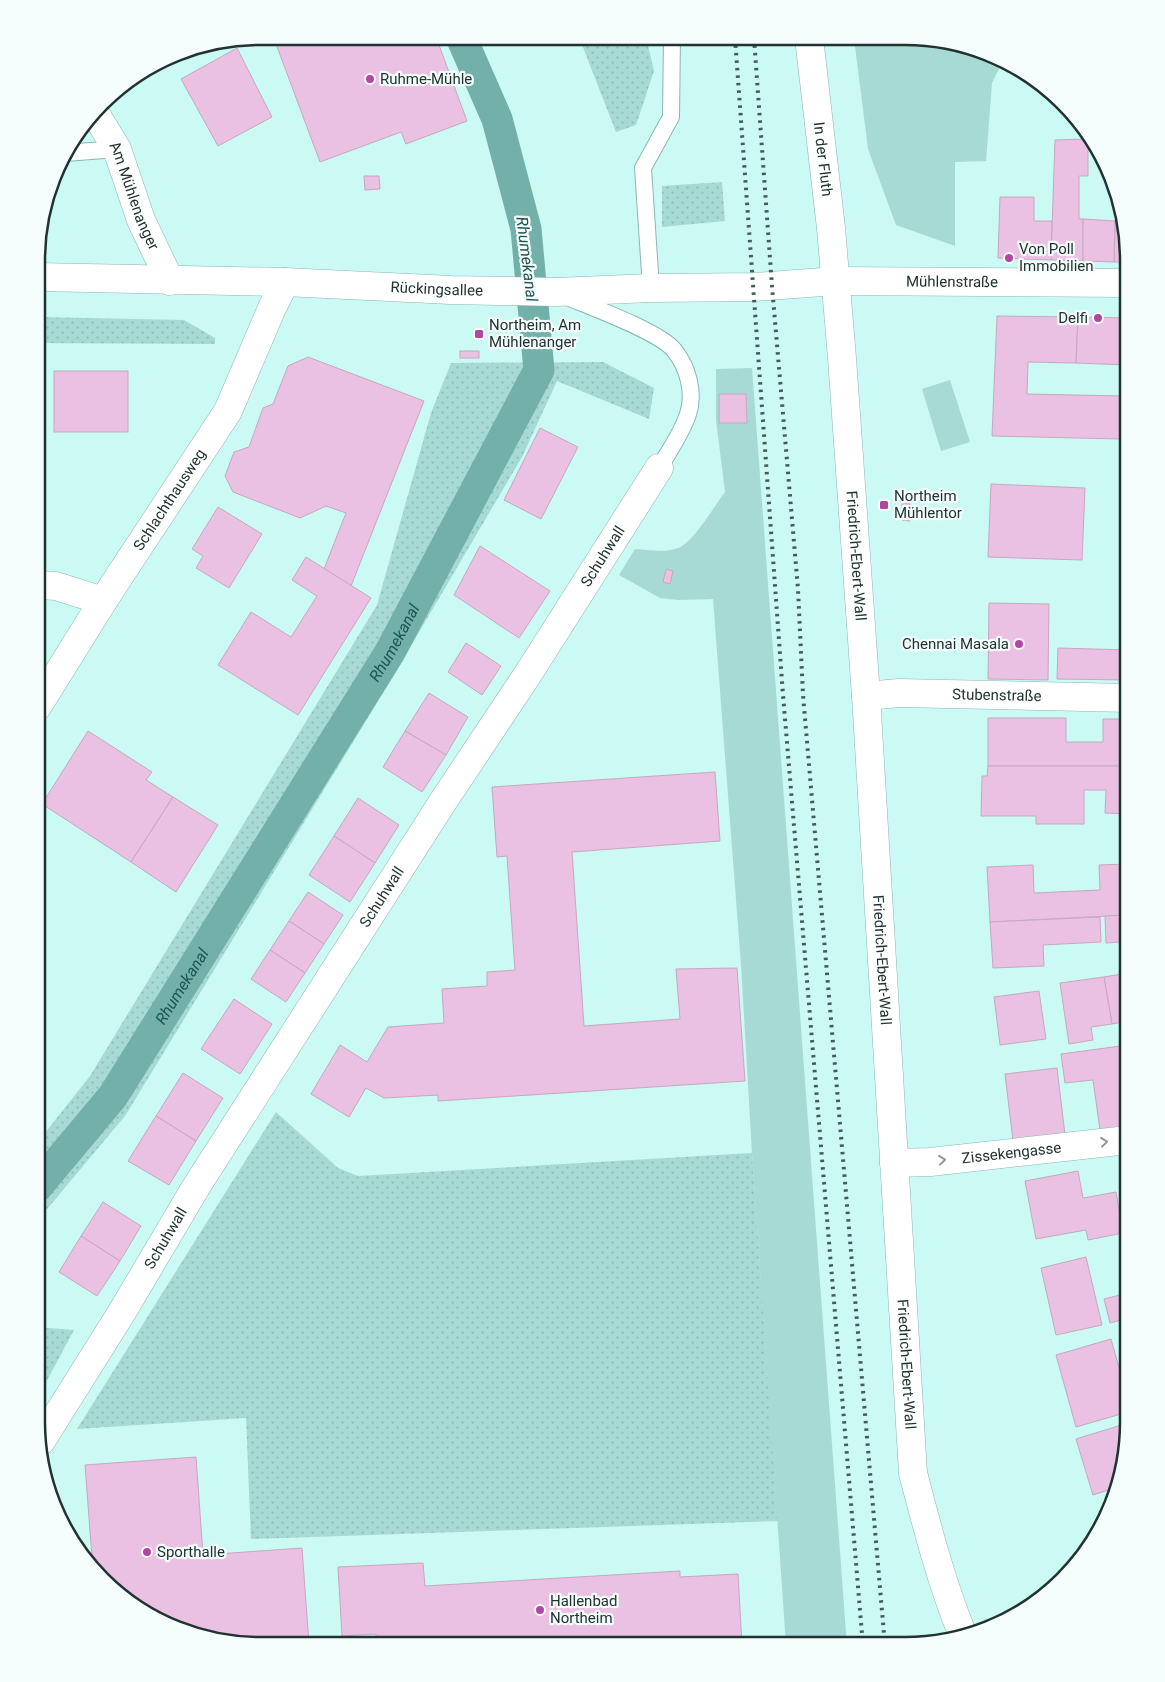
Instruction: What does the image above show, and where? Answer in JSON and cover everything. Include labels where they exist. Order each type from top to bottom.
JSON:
[{"type":"street","name":"In der Fluth","points":[[810,45],[836,281]]},
{"type":"street","name":"Am Mühlenanger","points":[[98,118],[117,149],[141,220],[170,281]]},
{"type":"street","name":"Rückingsallee","points":[[45,277],[285,282],[458,290],[556,292],[652,288],[754,287],[836,281]]},
{"type":"street","name":"Mühlenstraße","points":[[836,281],[1120,283]]},
{"type":"street","name":"Friedrich-Ebert-Wall","points":[[836,281],[866,696],[913,1473],[934,1552],[961,1630]]},
{"type":"street","name":"Schlachthausweg","points":[[45,694],[103,600],[228,411],[285,282]]},
{"type":"street","name":"Schuhwall","points":[[45,1435],[122,1312],[201,1179],[659,468]]},
{"type":"street","points":[[45,585],[56,586],[103,600]]},
{"type":"street","name":"Stubenstraße","points":[[866,696],[899,693],[1120,698]]},
{"type":"street","name":"Zissekengasse","points":[[894,1163],[930,1162],[1120,1141]]},
{"type":"lane","points":[[652,288],[643,168],[670,117],[672,45]]},
{"type":"lane","points":[[74,152],[117,149]]},
{"type":"lane","name":"Schuhwall","points":[[556,292],[655,335],[674,349],[689,377],[689,413],[659,468]]},
{"type":"shaded area","points":[[582,45],[648,45],[654,71],[636,125],[616,132]]},
{"type":"shaded area","points":[[855,45],[919,45],[947,49],[974,56],[1000,67],[992,83],[986,161],[955,162],[955,246],[896,225],[868,149]]},
{"type":"shaded area","points":[[722,182],[725,221],[662,227],[662,186]]},
{"type":"shaded area","points":[[45,317],[184,320],[215,338],[215,344],[45,343]]},
{"type":"shaded area","points":[[603,362],[654,388],[649,419],[557,381],[522,457],[391,680],[125,1116],[45,1211],[45,1133],[90,1076],[377,605],[431,413],[451,363]]},
{"type":"shaded area","points":[[752,368],[846,1637],[785,1637],[741,965],[713,599],[678,600],[660,598],[619,575],[635,549],[657,551],[678,548],[684,545],[697,532],[725,492],[716,420],[716,369]]},
{"type":"shaded area","points":[[950,380],[970,442],[941,451],[922,389]]},
{"type":"shaded area","points":[[276,1112],[338,1168],[358,1176],[752,1153],[778,1521],[251,1539],[246,1418],[77,1429]]},
{"type":"shaded area","points":[[45,1328],[74,1330],[45,1384]]},
{"type":"building","name":"Ruhme-Mühle","points":[[276,45],[439,45],[467,121],[406,144],[401,132],[320,162]]},
{"type":"building","points":[[237,48],[272,117],[218,146],[181,79]]},
{"type":"building","points":[[1083,139],[1088,148],[1088,176],[1079,176],[1079,219],[1083,219],[1083,261],[1051,260],[1055,140]]},
{"type":"building","points":[[364,176],[379,176],[380,189],[365,190]]},
{"type":"building","points":[[1000,197],[1034,197],[1034,221],[1052,221],[1051,260],[998,258]]},
{"type":"building","points":[[1116,216],[1120,246],[1120,262],[1114,262]]},
{"type":"building","points":[[1083,219],[1115,221],[1114,262],[1083,261]]},
{"type":"building","points":[[997,316],[1078,317],[1076,363],[1028,362],[1027,394],[1120,396],[1120,439],[992,436]]},
{"type":"building","points":[[1078,317],[1120,318],[1120,365],[1076,363]]},
{"type":"building","points":[[460,351],[479,351],[479,358],[460,358]]},
{"type":"building","points":[[308,357],[424,401],[351,586],[324,569],[346,513],[326,506],[300,518],[233,492],[225,476],[234,452],[249,447],[263,408],[273,404],[288,366]]},
{"type":"building","points":[[54,371],[128,371],[128,432],[54,432]]},
{"type":"building","points":[[719,394],[746,394],[747,423],[719,423]]},
{"type":"building","points":[[540,428],[578,447],[541,519],[504,500]]},
{"type":"building","points":[[991,484],[1085,488],[1082,560],[988,557]]},
{"type":"building","points":[[902,503],[910,503],[910,521],[902,520]]},
{"type":"building","points":[[218,507],[262,534],[229,588],[196,568],[203,556],[192,549]]},
{"type":"building","points":[[480,546],[550,591],[519,638],[454,595]]},
{"type":"building","points":[[306,557],[371,598],[298,715],[218,665],[251,612],[291,637],[317,596],[292,580]]},
{"type":"building","points":[[666,569],[673,571],[670,584],[663,582]]},
{"type":"building","points":[[989,603],[1049,604],[1048,680],[988,679]]},
{"type":"building","points":[[466,643],[501,666],[482,695],[448,672]]},
{"type":"building","points":[[1058,648],[1120,650],[1120,680],[1057,679]]},
{"type":"building","points":[[429,693],[468,717],[446,755],[405,731]]},
{"type":"building","points":[[988,718],[1066,718],[1066,742],[1103,742],[1103,719],[1120,719],[1120,766],[988,766]]},
{"type":"building","points":[[88,731],[152,772],[146,780],[173,797],[131,862],[45,806],[45,799]]},
{"type":"building","points":[[405,731],[446,755],[422,792],[383,767]]},
{"type":"building","points":[[988,766],[1120,766],[1120,814],[1105,813],[1106,790],[1084,790],[1084,824],[1036,824],[1036,816],[981,816],[982,776],[987,776]]},
{"type":"building","points":[[715,772],[720,841],[572,852],[584,1026],[680,1019],[676,969],[737,968],[745,1081],[438,1101],[438,1095],[384,1098],[366,1088],[349,1117],[311,1094],[340,1045],[367,1062],[388,1027],[444,1023],[442,989],[487,986],[487,972],[515,970],[507,856],[497,857],[492,787]]},
{"type":"building","points":[[173,797],[218,825],[176,892],[131,862]]},
{"type":"building","points":[[358,798],[399,825],[375,863],[334,836]]},
{"type":"building","points":[[334,836],[375,863],[350,902],[309,875]]},
{"type":"building","points":[[1120,864],[1120,915],[990,922],[987,867],[1033,865],[1034,893],[1100,890],[1099,865]]},
{"type":"building","points":[[308,892],[343,915],[324,944],[289,921]]},
{"type":"building","points":[[1120,915],[1120,942],[1106,943],[1105,916]]},
{"type":"building","points":[[1100,917],[1101,942],[1043,945],[1044,966],[993,968],[990,922]]},
{"type":"building","points":[[289,921],[324,944],[305,973],[270,950]]},
{"type":"building","points":[[270,950],[305,973],[286,1002],[251,979]]},
{"type":"building","points":[[1120,974],[1120,1022],[1112,1024],[1104,977]]},
{"type":"building","points":[[1104,977],[1112,1024],[1091,1027],[1093,1040],[1069,1044],[1060,983]]},
{"type":"building","points":[[1039,991],[1046,1039],[1000,1045],[994,997]]},
{"type":"building","points":[[234,999],[272,1024],[240,1074],[201,1049]]},
{"type":"building","points":[[1120,1046],[1120,1127],[1100,1130],[1093,1080],[1065,1083],[1061,1054]]},
{"type":"building","points":[[1057,1068],[1065,1135],[1013,1141],[1005,1074]]},
{"type":"building","points":[[183,1073],[223,1098],[196,1141],[156,1116]]},
{"type":"building","points":[[156,1116],[196,1141],[169,1185],[128,1161]]},
{"type":"building","points":[[1078,1171],[1083,1198],[1116,1192],[1120,1215],[1120,1234],[1088,1240],[1086,1230],[1036,1239],[1025,1181]]},
{"type":"building","points":[[103,1202],[141,1226],[120,1261],[81,1236]]},
{"type":"building","points":[[81,1236],[120,1261],[97,1296],[59,1272]]},
{"type":"building","points":[[1086,1257],[1102,1325],[1056,1335],[1041,1268]]},
{"type":"building","points":[[1120,1295],[1120,1320],[1110,1323],[1104,1299]]},
{"type":"building","points":[[1111,1339],[1120,1371],[1120,1414],[1076,1427],[1056,1355]]},
{"type":"building","points":[[1120,1425],[1116,1464],[1109,1490],[1093,1495],[1076,1439]]},
{"type":"building","name":"Sporthalle","points":[[196,1457],[203,1555],[302,1548],[308,1637],[246,1637],[204,1630],[165,1615],[129,1593],[92,1557],[85,1465]]},
{"type":"building","name":"Hallenbad Northeim","points":[[423,1563],[425,1586],[680,1571],[680,1577],[738,1574],[742,1637],[376,1637],[376,1634],[342,1636],[338,1567]]},
{"type":"waterway","name":"Rhumekanal","points":[[45,1177],[113,1096],[390,652],[539,370],[526,229],[497,119],[465,45]]},
{"type":"railway","points":[[736,45],[783,695],[862,1637]]},
{"type":"railway","points":[[755,45],[772,286],[798,589],[803,695],[884,1637]]},
{"type":"place","name":"Ruhme-Mühle","points":[[370,79]]},
{"type":"place","name":"Von Poll Immobilien","points":[[1009,258]]},
{"type":"place","name":"Delfi","points":[[1098,318]]},
{"type":"place","name":"Northeim, Am Mühlenanger","points":[[479,334]]},
{"type":"place","name":"Northeim Mühlentor","points":[[884,505]]},
{"type":"place","name":"Chennai Masala","points":[[1019,644]]},
{"type":"place","name":"Sporthalle","points":[[147,1552]]},
{"type":"place","name":"Hallenbad Northeim","points":[[540,1610]]}]
